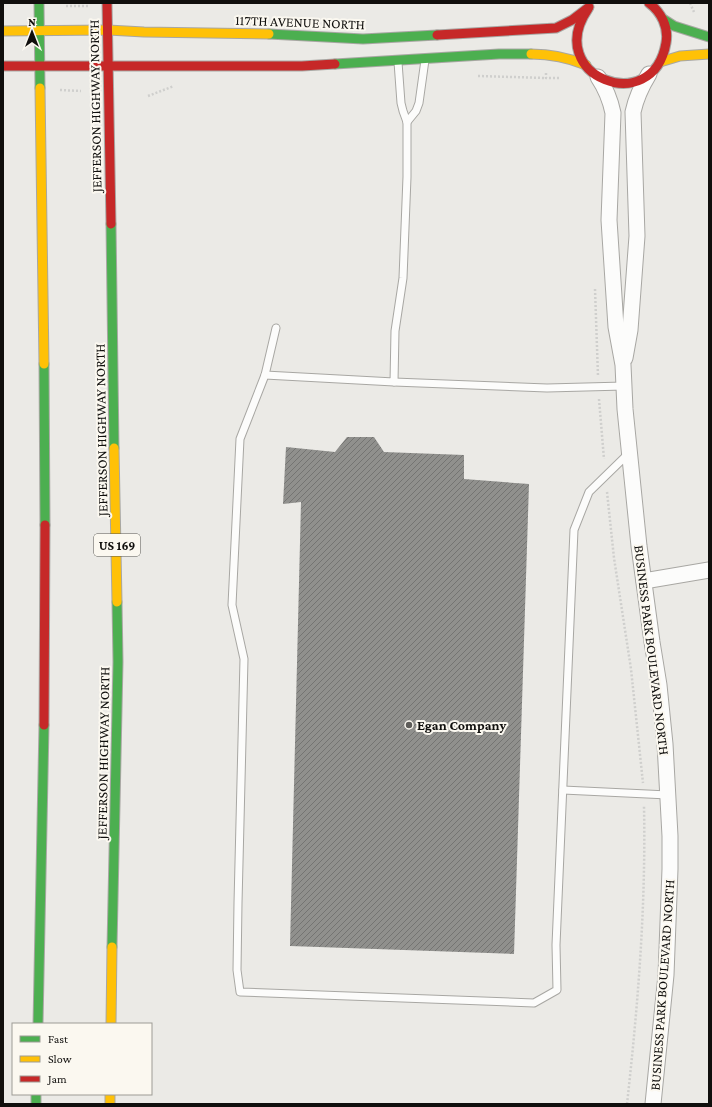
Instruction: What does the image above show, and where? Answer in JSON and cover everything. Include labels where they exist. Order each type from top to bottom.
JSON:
[{"type":"main road","points":[[38,1023],[45,660],[45,446],[39,3]]},
{"type":"main road","name":"JEFFERSON HIGHWAY NORTH","points":[[107,3],[118,662],[111,1023]]},
{"type":"main road","points":[[650,3],[664,19],[674,26],[709,37]]},
{"type":"main road","points":[[591,5],[580,20],[577,29],[576,39],[579,54],[586,65],[598,77],[614,83],[634,82],[649,74],[660,62],[666,48],[667,37],[664,19]]},
{"type":"main road","name":"117TH AVENUE NORTH","points":[[3,31],[108,30],[279,34],[363,39],[556,28],[572,20],[591,5]]},
{"type":"main road","points":[[3,66],[302,66],[498,54],[545,54],[569,58],[586,65]]},
{"type":"main road","points":[[660,62],[680,56],[709,54]]},
{"type":"street","name":"BUSINESS PARK BOULEVARD NORTH","points":[[623,365],[630,330],[637,236],[634,112],[635,102],[649,74]]},
{"type":"street","name":"BUSINESS PARK BOULEVARD NORTH","points":[[598,77],[606,89],[611,101],[613,113],[609,220],[610,258],[616,327],[623,365],[629,453],[644,581],[659,685],[668,795],[670,836],[666,975],[653,1104]]},
{"type":"street","points":[[644,581],[709,570]]},
{"type":"lane","points":[[407,122],[416,110],[419,103],[426,59]]},
{"type":"lane","points":[[394,382],[395,331],[403,278],[407,177],[407,122],[401,103],[398,60]]},
{"type":"lane","points":[[276,328],[265,375],[240,439],[232,606],[244,659],[237,925],[237,970],[240,992],[534,1002],[557,990],[556,945],[574,530],[589,492],[629,453]]},
{"type":"lane","points":[[265,375],[547,388],[624,386]]},
{"type":"lane","points":[[562,790],[668,795]]},
{"type":"path","points":[[690,3],[696,16]]},
{"type":"path","points":[[66,6],[88,6]]},
{"type":"path","points":[[546,72],[546,78],[567,79]]},
{"type":"path","points":[[57,90],[81,91]]},
{"type":"path","points":[[595,284],[599,387],[605,476],[614,558],[637,720],[643,777],[644,847],[642,933],[634,1042],[627,1104]]},
{"type":"building","name":"Egan Company","points":[[347,437],[374,437],[384,452],[464,455],[464,479],[529,484],[514,954],[290,946],[301,502],[283,504],[286,447],[335,452]]},
{"type":"traffic: fast","points":[[39,3],[40,88]]},
{"type":"traffic: fast","points":[[663,19],[674,26],[709,37]]},
{"type":"traffic: fast","points":[[269,34],[363,39],[437,35]]},
{"type":"traffic: fast","points":[[335,64],[499,54],[531,54]]},
{"type":"traffic: fast","points":[[111,224],[114,448]]},
{"type":"traffic: fast","points":[[44,364],[45,525]]},
{"type":"traffic: fast","points":[[112,947],[118,662],[117,602]]},
{"type":"traffic: fast","points":[[38,1023],[44,725]]},
{"type":"traffic: fast","points":[[36,1095],[36,1104]]},
{"type":"traffic: slow","points":[[3,31],[108,30],[269,34]]},
{"type":"traffic: slow","points":[[531,54],[559,56],[586,65]]},
{"type":"traffic: slow","points":[[660,62],[680,56],[709,54]]},
{"type":"traffic: slow","points":[[40,88],[44,364]]},
{"type":"traffic: slow","points":[[114,448],[117,602]]},
{"type":"traffic: slow","points":[[111,1023],[112,947]]},
{"type":"traffic: slow","points":[[110,1095],[110,1104]]},
{"type":"traffic: jam","points":[[107,3],[111,224]]},
{"type":"traffic: jam","points":[[588,9],[578,33],[579,53],[589,69],[605,80],[623,83],[642,79],[657,66],[666,43],[667,37],[663,20],[649,3]]},
{"type":"traffic: jam","points":[[437,35],[556,28],[572,20],[589,7]]},
{"type":"traffic: jam","points":[[3,66],[302,66],[335,64]]},
{"type":"traffic: jam","points":[[44,725],[45,525]]},
{"type":"place","name":"Egan Company","points":[[409,725]]}]
